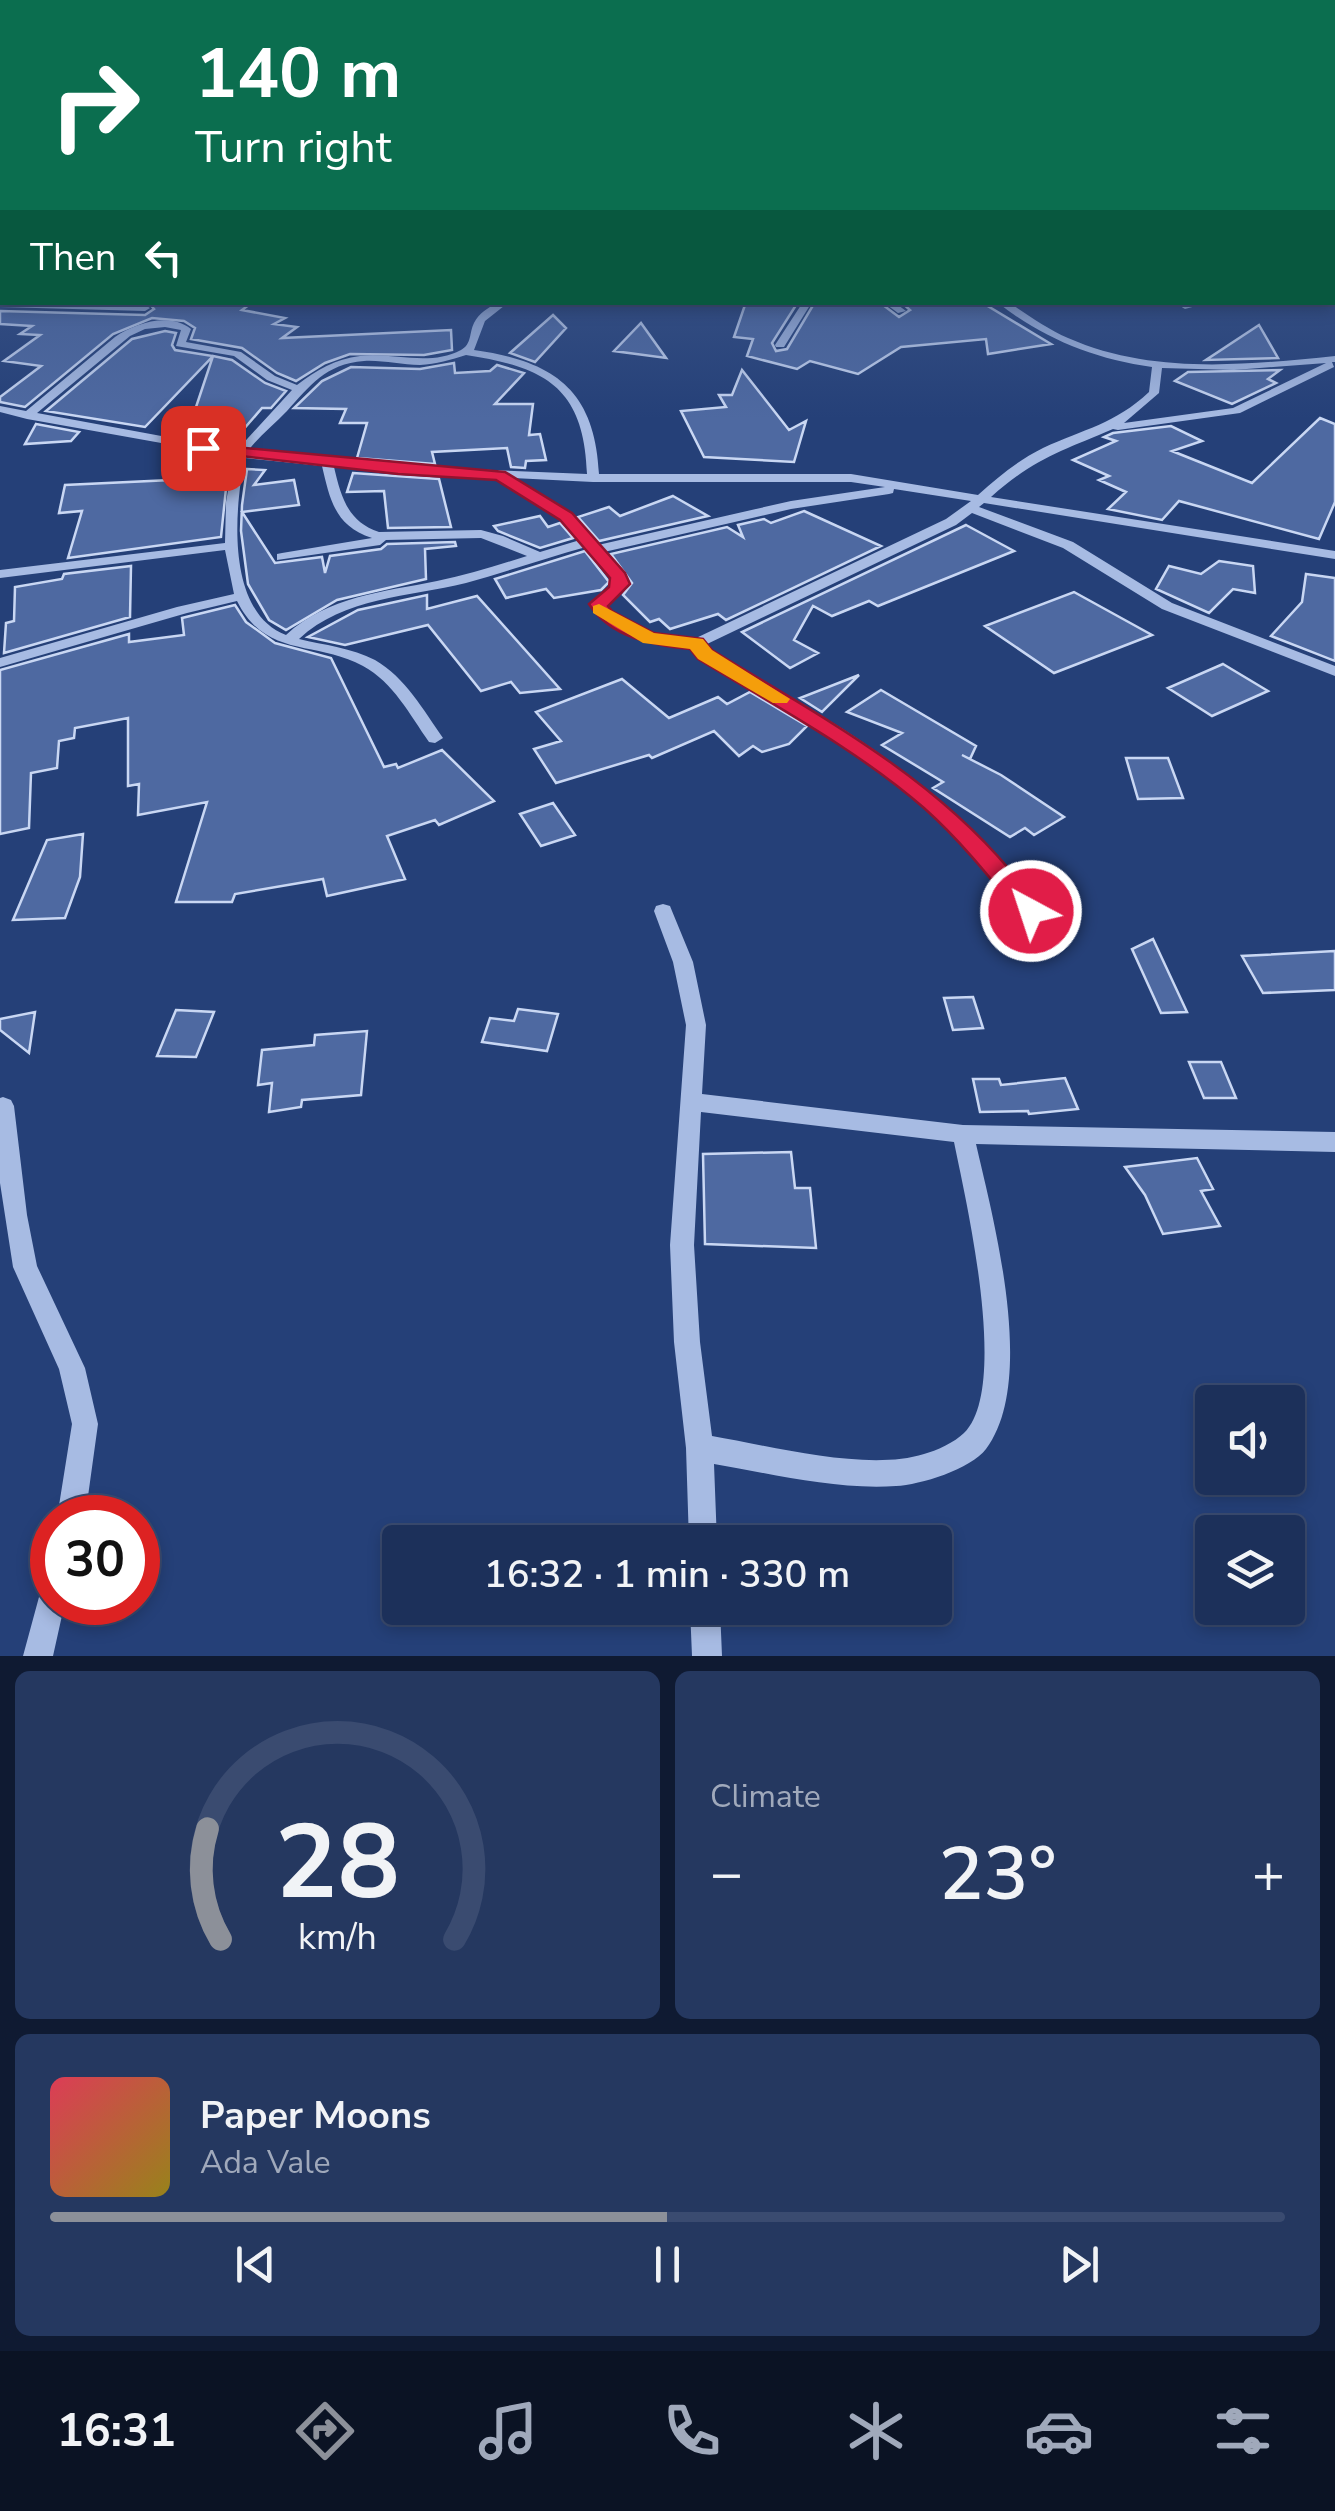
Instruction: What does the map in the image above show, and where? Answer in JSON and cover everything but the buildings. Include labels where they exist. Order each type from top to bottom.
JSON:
[{"type":"street","points":[[36,305],[144,308]]},
{"type":"street","points":[[467,352],[474,345],[478,324],[501,305]]},
{"type":"street","points":[[780,345],[806,305]]},
{"type":"street","points":[[891,305],[901,312]]},
{"type":"street","points":[[1007,305],[1066,342],[1125,360],[1245,366],[1335,361]]},
{"type":"street","points":[[1185,306],[1190,305]]},
{"type":"street","points":[[27,416],[119,339],[134,328],[151,324],[182,326],[186,328],[180,344],[237,354],[271,378],[298,389]]},
{"type":"street","points":[[435,738],[387,675],[377,668],[345,654],[288,641],[256,626],[242,596],[229,546],[240,454],[320,369],[347,359],[430,358],[467,352],[528,364],[562,387],[586,426],[592,447],[593,478]]},
{"type":"street","points":[[499,475],[554,506],[619,576],[621,584],[598,604],[599,610],[650,638],[696,644],[925,536],[978,505],[1030,459],[1114,428],[1236,411],[1335,361]]},
{"type":"street","points":[[1114,428],[1154,393],[1158,364]]},
{"type":"street","points":[[0,409],[240,454],[327,462],[593,478],[851,478],[909,486],[978,505],[1335,555]]},
{"type":"street","points":[[327,462],[331,490],[352,523],[390,540]]},
{"type":"street","points":[[288,641],[306,622],[342,607],[460,580],[538,556],[791,505],[909,486]]},
{"type":"street","points":[[978,505],[1068,545],[1166,606],[1335,671]]},
{"type":"street","points":[[282,557],[390,540],[481,534],[538,556]]},
{"type":"street","points":[[0,574],[229,546]]},
{"type":"street","points":[[0,662],[66,646],[192,606],[242,596]]},
{"type":"street","points":[[696,644],[705,654],[876,759],[932,803],[978,848],[1031,911]]},
{"type":"street","points":[[663,911],[683,962],[696,1026],[682,1245],[700,1448],[702,1525]]},
{"type":"street","points":[[693,1102],[963,1134],[1335,1142]]},
{"type":"street","points":[[2,1106],[14,1215],[26,1268],[72,1368],[84,1424],[74,1495]]},
{"type":"street","points":[[700,1448],[863,1472],[922,1469],[976,1442],[994,1403],[999,1349],[993,1287],[963,1134]]},
{"type":"street","points":[[38,1656],[45,1625]]},
{"type":"street","points":[[706,1625],[707,1656]]},
{"type":"slow traffic","points":[[599,610],[650,638],[696,644],[705,654],[780,699]]},
{"type":"route","points":[[203,448],[398,470],[499,475],[566,516],[619,576],[621,584],[598,604],[599,610],[650,638],[696,644],[705,654],[876,759],[932,803],[978,848],[1031,911]]}]
